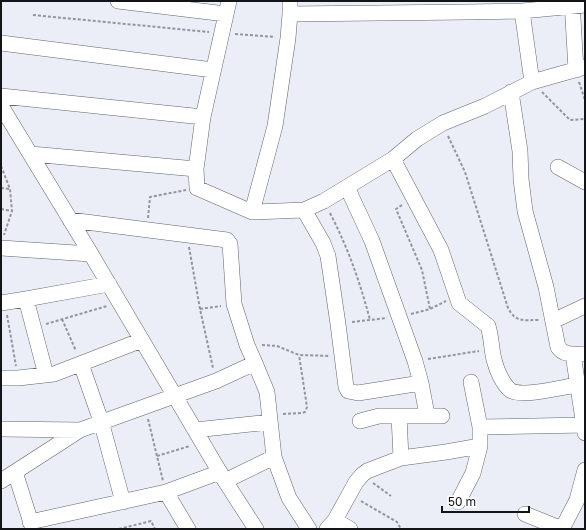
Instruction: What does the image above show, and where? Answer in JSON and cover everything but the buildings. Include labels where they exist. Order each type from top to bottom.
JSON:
[{"type":"street","points":[[118,1],[227,7],[203,117],[196,169],[197,188],[252,212],[304,210],[324,201],[393,159],[417,140],[443,123],[486,106],[532,82],[580,69],[577,4],[522,10],[467,7],[290,7],[288,38],[275,126],[252,212]]},
{"type":"street","points":[[522,10],[532,82]]},
{"type":"street","points":[[1,43],[213,70]]},
{"type":"street","points":[[480,426],[584,427],[577,385],[579,354],[566,354],[559,350],[546,287],[525,211],[521,178],[520,151],[512,92]]},
{"type":"street","points":[[1,96],[203,117]]},
{"type":"street","points":[[1,106],[6,124],[31,154],[256,529]]},
{"type":"street","points":[[31,154],[196,169]]},
{"type":"street","points":[[393,159],[441,250],[459,303],[488,326],[491,348],[498,372],[509,389],[514,392],[533,393],[577,385]]},
{"type":"street","points":[[558,167],[585,182]]},
{"type":"street","points":[[347,187],[372,241],[415,361],[421,383],[434,416],[378,416],[360,421]]},
{"type":"street","points":[[304,210],[323,243],[328,256],[343,356],[346,387],[350,392],[354,393],[369,392],[421,383]]},
{"type":"street","points":[[70,220],[226,239],[228,242],[234,304],[247,345],[267,392],[274,457],[289,498],[309,529]]},
{"type":"street","points":[[2,243],[91,254]]},
{"type":"street","points":[[3,302],[109,284]]},
{"type":"street","points":[[26,299],[46,376]]},
{"type":"street","points":[[553,321],[585,306]]},
{"type":"street","points":[[1,378],[46,376],[54,374],[142,340]]},
{"type":"street","points":[[1,481],[80,430],[216,381],[255,363]]},
{"type":"street","points":[[81,364],[101,422],[123,502]]},
{"type":"street","points":[[458,502],[473,473],[480,446],[480,426],[471,382]]},
{"type":"street","points":[[399,416],[400,458]]},
{"type":"street","points":[[199,436],[270,419]]},
{"type":"street","points":[[1,429],[80,430]]},
{"type":"street","points":[[350,529],[331,524],[362,475],[374,468],[400,458],[480,446]]},
{"type":"street","points":[[15,472],[32,526],[223,476],[274,457]]},
{"type":"street","points":[[525,514],[562,529],[581,501],[585,470]]},
{"type":"street","points":[[166,492],[188,529]]},
{"type":"path","points":[[33,15],[288,38]]},
{"type":"path","points":[[580,69],[585,100]]},
{"type":"path","points":[[532,82],[570,120],[585,119]]},
{"type":"path","points":[[443,123],[465,172],[508,308],[512,315],[518,320],[553,321]]},
{"type":"path","points":[[1,166],[10,189],[12,211],[2,243]]},
{"type":"path","points":[[1,188],[10,189]]},
{"type":"path","points":[[147,229],[150,197],[197,188]]},
{"type":"path","points":[[414,197],[396,209],[422,270],[430,309]]},
{"type":"path","points":[[324,201],[344,241],[362,289],[370,320]]},
{"type":"path","points":[[1,209],[12,211]]},
{"type":"path","points":[[187,234],[200,309],[216,381]]},
{"type":"path","points":[[338,324],[398,317],[430,309],[456,295]]},
{"type":"path","points":[[3,302],[18,378]]},
{"type":"path","points":[[34,328],[120,303]]},
{"type":"path","points":[[200,309],[234,304]]},
{"type":"path","points":[[62,319],[81,364]]},
{"type":"path","points":[[247,345],[277,346],[299,355],[343,356]]},
{"type":"path","points":[[415,361],[465,354],[491,348]]},
{"type":"path","points":[[270,419],[302,414],[305,412],[307,407],[299,355]]},
{"type":"path","points":[[145,407],[166,492]]},
{"type":"path","points":[[157,456],[199,436]]},
{"type":"path","points":[[362,475],[392,496]]},
{"type":"path","points":[[350,494],[397,522],[402,529]]},
{"type":"path","points":[[119,529],[149,522],[152,522],[155,529]]}]
